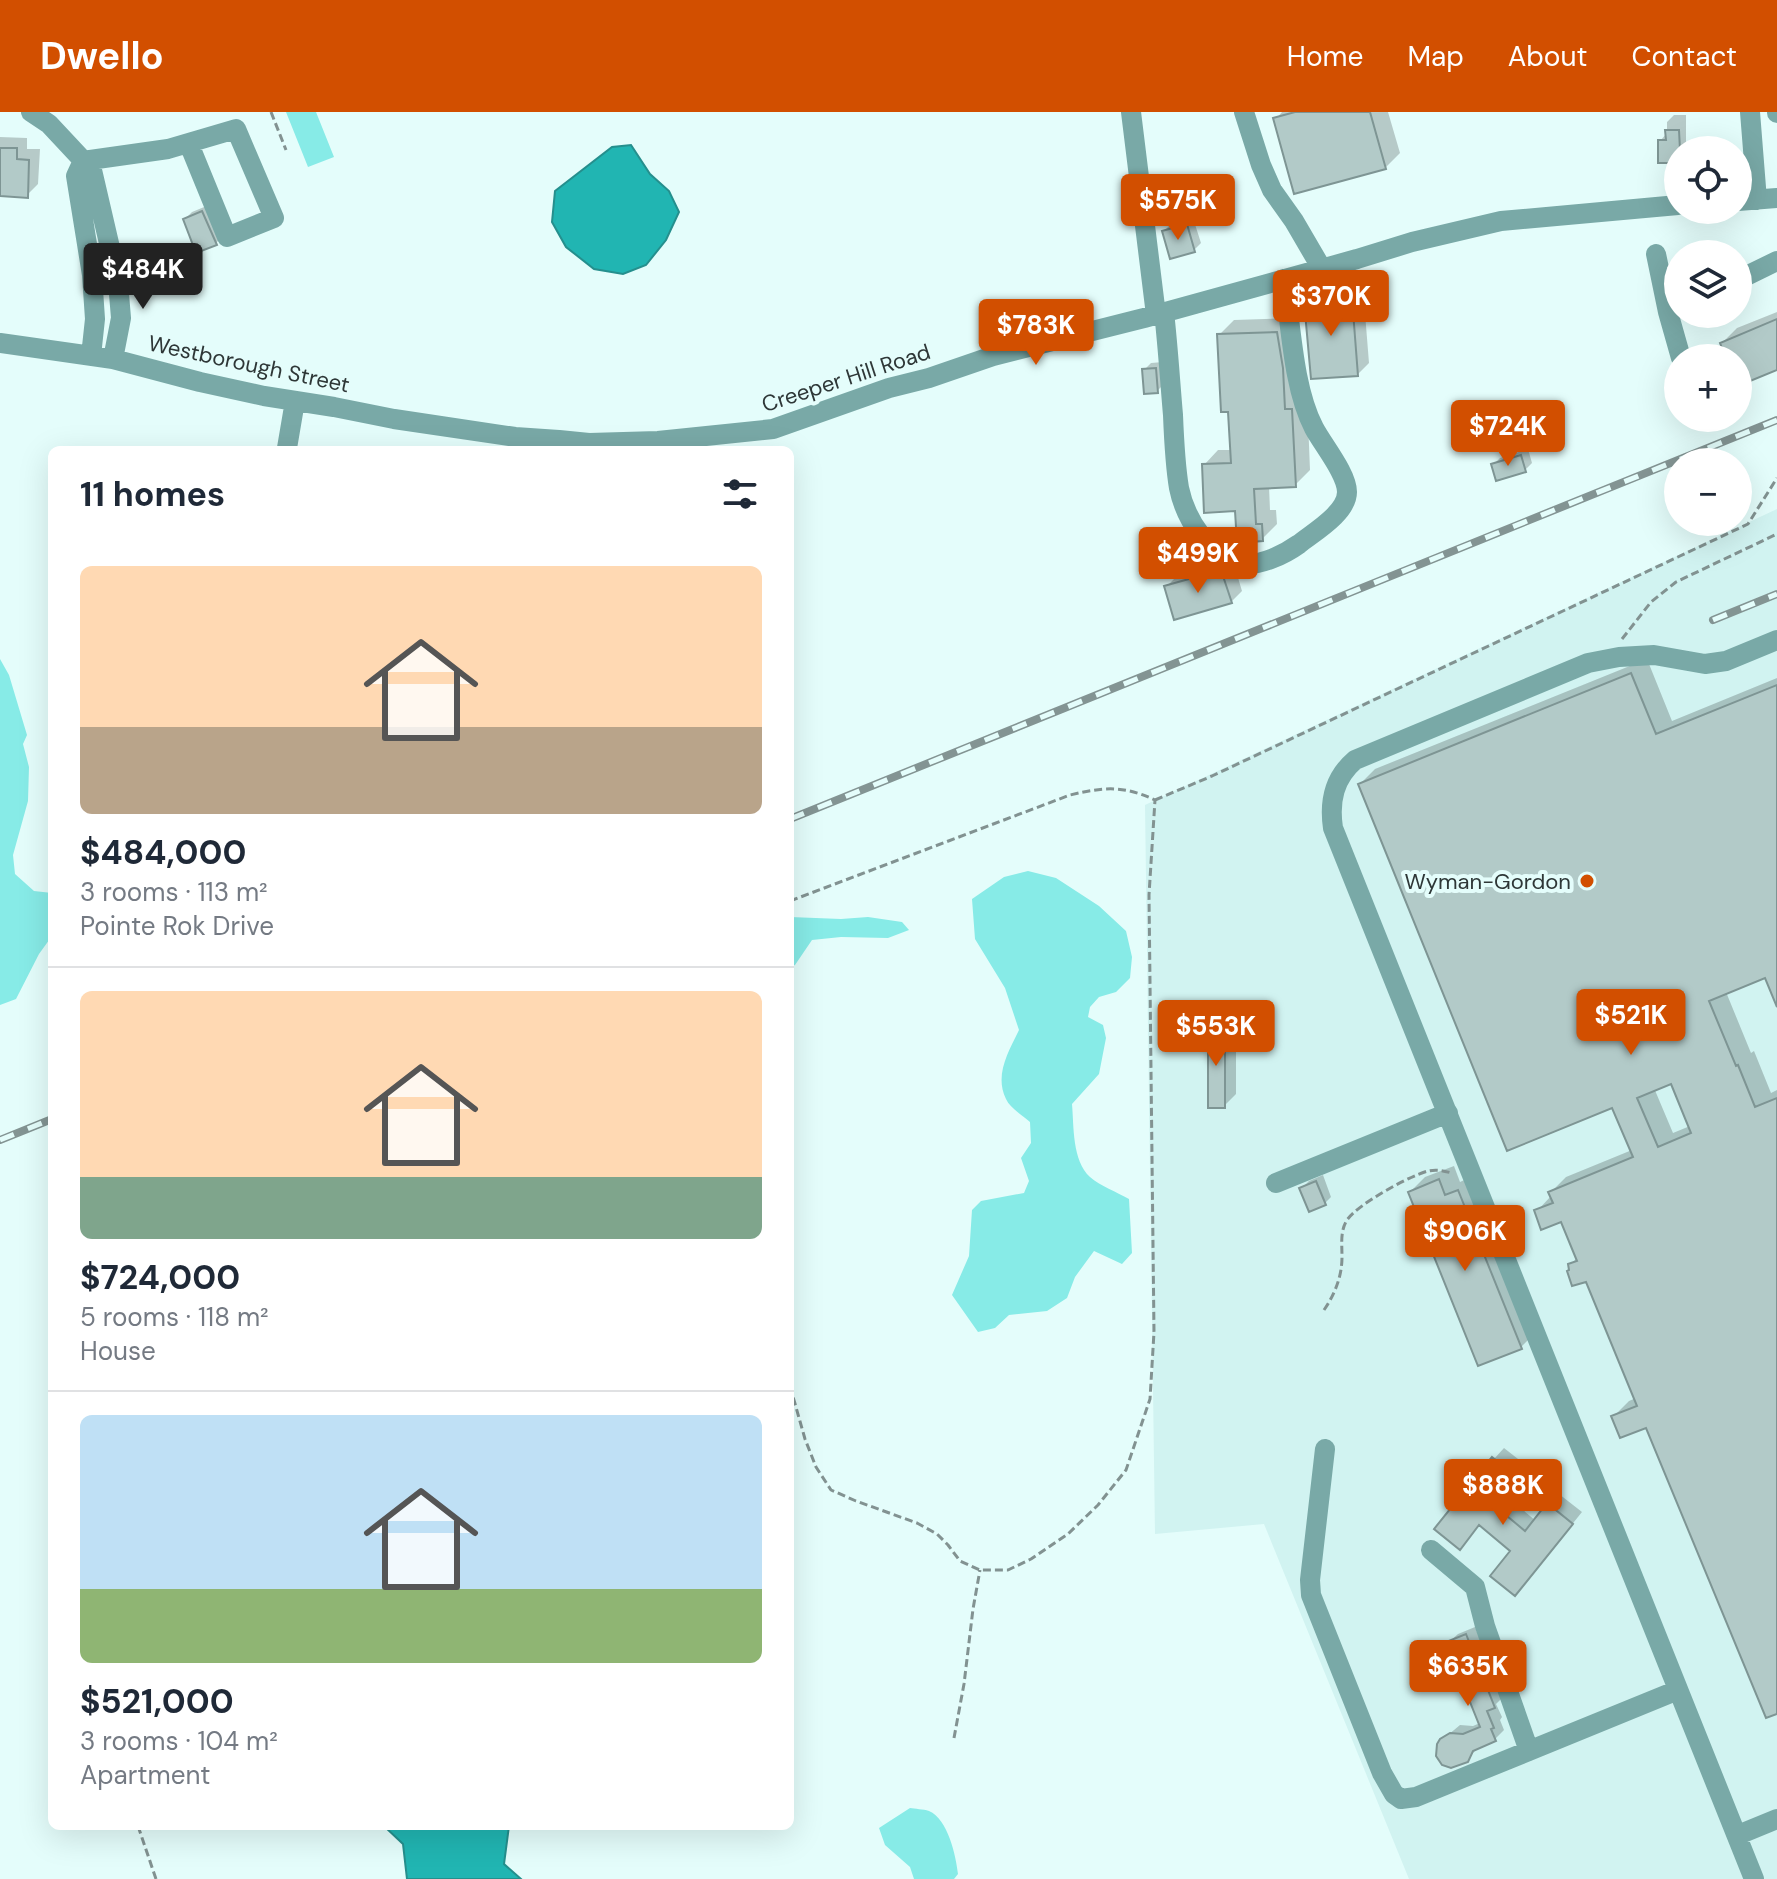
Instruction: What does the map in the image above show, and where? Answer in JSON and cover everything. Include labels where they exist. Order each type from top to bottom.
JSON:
[{"type":"street","points":[[31,112],[49,124],[92,170],[118,282],[121,318],[113,359]]},
{"type":"street","points":[[1131,112],[1160,313],[1180,491],[1196,528],[1212,547],[1228,559],[1244,564],[1264,561],[1292,549],[1341,510],[1347,493],[1340,470],[1312,423],[1298,382],[1284,279]]},
{"type":"street","points":[[1244,112],[1272,190],[1322,269]]},
{"type":"street","points":[[1750,112],[1757,200]]},
{"type":"street","points":[[83,161],[168,149],[236,129],[274,218],[227,237],[189,144]]},
{"type":"street","points":[[83,161],[76,176],[92,275],[95,319],[91,356]]},
{"type":"street","name":"Creeper Hill Road","points":[[394,419],[515,437],[611,446],[729,435],[778,427],[993,356],[1322,269],[1412,242],[1501,221],[1664,206]]},
{"type":"street","points":[[1656,254],[1664,280]]},
{"type":"street","points":[[1752,273],[1777,261]]},
{"type":"street","name":"Westborough Street","points":[[0,343],[113,359],[200,382],[394,419]]},
{"type":"street","points":[[287,446],[295,401]]},
{"type":"street","points":[[776,446],[778,427]]},
{"type":"street","points":[[1754,1879],[1333,828],[1331,812],[1332,797],[1346,768],[1355,760],[1534,685],[1603,659],[1654,655],[1705,664],[1726,661],[1777,640]]},
{"type":"street","points":[[1276,1183],[1448,1113]]},
{"type":"street","points":[[1325,1449],[1310,1580],[1311,1595],[1382,1773],[1394,1794],[1401,1799],[1416,1797],[1678,1690]]},
{"type":"street","points":[[1431,1550],[1475,1587],[1485,1626],[1529,1751]]},
{"type":"street","points":[[1738,1835],[1777,1819]]},
{"type":"path","points":[[271,112],[286,150]]},
{"type":"path","points":[[794,899],[1070,795],[1100,787],[1155,800],[1212,776],[1748,524],[1777,478]]},
{"type":"path","points":[[1603,659],[1630,631],[1651,602],[1676,582],[1777,534]]},
{"type":"path","points":[[794,1400],[816,1467],[831,1490],[917,1523],[937,1534],[960,1561],[980,1570],[1008,1570],[1031,1559],[1068,1534],[1098,1505],[1126,1470],[1150,1399],[1154,1317],[1149,895],[1155,800]]},
{"type":"path","points":[[1324,1310],[1333,1296],[1339,1277],[1341,1239],[1346,1221],[1359,1208],[1406,1180],[1429,1171],[1441,1170],[1475,1180]]},
{"type":"path","points":[[954,1738],[980,1570]]},
{"type":"path","points":[[139,1830],[156,1879]]},
{"type":"shaded area","points":[[286,112],[316,112],[334,157],[308,167]]},
{"type":"shaded area","points":[[631,145],[650,174],[669,191],[679,212],[666,240],[646,265],[623,274],[594,269],[566,247],[552,222],[555,191],[612,147]]},
{"type":"shaded area","name":"Wyman-Gordon","points":[[1777,509],[1777,1879],[1409,1879],[1264,1524],[1155,1534],[1145,805],[1719,536],[1752,536],[1752,521]]},
{"type":"shaded area","points":[[0,659],[9,675],[27,735],[23,744],[29,767],[28,801],[13,855],[15,874],[34,891],[48,893],[48,942],[16,999],[0,1005]]},
{"type":"shaded area","points":[[1028,871],[1056,878],[1099,906],[1126,931],[1132,957],[1130,978],[1116,992],[1099,997],[1090,1007],[1088,1017],[1103,1025],[1106,1038],[1099,1074],[1072,1104],[1075,1143],[1084,1170],[1099,1183],[1129,1199],[1132,1253],[1122,1264],[1094,1251],[1075,1277],[1067,1298],[1047,1311],[1009,1315],[995,1328],[978,1332],[952,1295],[969,1256],[972,1210],[981,1201],[1024,1193],[1029,1181],[1021,1158],[1031,1143],[1030,1122],[1010,1105],[1002,1081],[1004,1063],[1019,1030],[1005,988],[975,939],[972,899],[1004,877]]},
{"type":"shaded area","points":[[794,917],[868,917],[902,922],[909,930],[888,938],[812,940],[795,965]]},
{"type":"shaded area","points":[[910,1808],[936,1815],[946,1830],[958,1874],[954,1879],[914,1879],[910,1867],[885,1845],[879,1828]]},
{"type":"shaded area","points":[[388,1830],[508,1830],[504,1864],[521,1879],[407,1879],[403,1844]]},
{"type":"building","points":[[1295,112],[1370,112],[1386,169],[1294,194],[1273,118]]},
{"type":"building","points":[[1665,130],[1679,130],[1679,136],[1666,136]]},
{"type":"building","points":[[1658,140],[1664,140],[1664,163],[1658,163]]},
{"type":"building","points":[[0,148],[17,148],[17,159],[29,160],[28,198],[0,196]]},
{"type":"building","points":[[202,211],[217,245],[196,253],[183,219]]},
{"type":"building","points":[[1187,224],[1195,252],[1170,259],[1162,231]]},
{"type":"building","points":[[1352,298],[1358,376],[1311,379],[1304,301]]},
{"type":"building","points":[[1777,319],[1777,370],[1752,380],[1752,344],[1720,343]]},
{"type":"building","points":[[1277,332],[1285,409],[1292,409],[1296,487],[1254,489],[1256,524],[1262,524],[1263,541],[1237,543],[1235,511],[1204,513],[1202,464],[1231,463],[1228,412],[1221,412],[1217,334]]},
{"type":"building","points":[[1156,368],[1158,393],[1144,394],[1142,369]]},
{"type":"building","points":[[1521,455],[1526,472],[1496,481],[1491,464]]},
{"type":"building","points":[[1221,570],[1232,603],[1174,620],[1164,586]]},
{"type":"building","name":"Wyman-Gordon","points":[[1631,673],[1656,734],[1777,685],[1777,1007],[1765,978],[1709,1001],[1755,1107],[1777,1098],[1777,1714],[1766,1718],[1646,1428],[1620,1438],[1611,1416],[1637,1406],[1586,1282],[1572,1286],[1568,1264],[1577,1261],[1561,1222],[1541,1230],[1534,1210],[1553,1203],[1548,1192],[1633,1157],[1612,1108],[1507,1151],[1358,784]],"holes":[[[1671,1084],[1691,1133],[1658,1147],[1637,1098]]]},
{"type":"building","points":[[1208,1027],[1225,1027],[1225,1108],[1208,1108]]},
{"type":"building","points":[[1439,1179],[1445,1195],[1458,1190],[1522,1349],[1478,1366],[1408,1192]]},
{"type":"building","points":[[1316,1181],[1326,1205],[1309,1212],[1299,1188]]},
{"type":"building","points":[[1492,1457],[1518,1477],[1495,1506],[1525,1531],[1547,1503],[1573,1524],[1515,1596],[1490,1576],[1510,1551],[1479,1525],[1460,1550],[1434,1529]]},
{"type":"building","points":[[1466,1634],[1495,1708],[1487,1711],[1496,1741],[1473,1751],[1468,1762],[1451,1768],[1442,1765],[1436,1756],[1440,1739],[1450,1733],[1463,1734],[1480,1727],[1446,1642]]},
{"type":"railway","points":[[794,817],[1777,420]]},
{"type":"railway","points":[[1713,620],[1777,594]]},
{"type":"railway","points":[[0,1140],[48,1121]]},
{"type":"place","name":"Wyman-Gordon","points":[[1587,881]]}]
